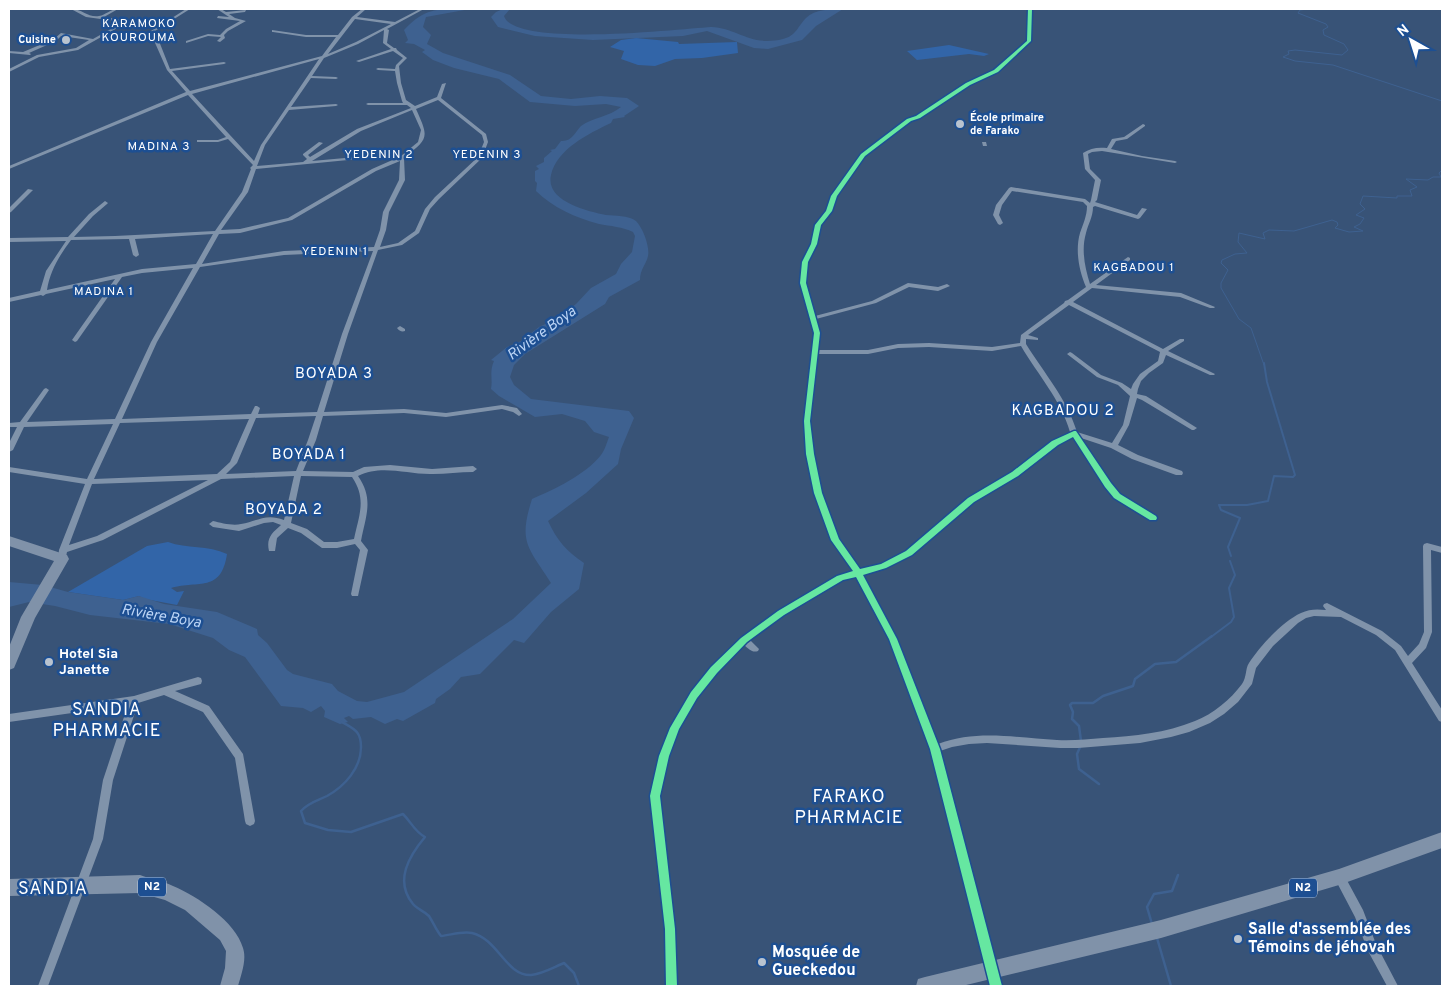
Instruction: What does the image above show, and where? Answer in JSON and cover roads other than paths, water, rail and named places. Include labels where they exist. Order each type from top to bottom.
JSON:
[{"type":"highway","points":[[9,541],[63,555],[48,586],[28,617],[9,664]]},
{"type":"highway","name":"N2","points":[[925,986],[994,978],[1339,877],[1442,840]]},
{"type":"highway","name":"N2","points":[[9,888],[140,884],[168,892],[192,904],[226,934],[235,950],[234,968],[229,986]]},
{"type":"street","points":[[99,18],[116,9]]},
{"type":"street","points":[[152,31],[188,9]]},
{"type":"street","points":[[219,9],[244,22],[227,30],[219,41]]},
{"type":"street","points":[[63,555],[89,482],[154,342],[216,234],[244,192],[255,163],[288,109],[323,57],[354,18],[364,9]]},
{"type":"street","points":[[10,167],[189,93],[323,57],[385,29],[422,9]]},
{"type":"street","points":[[994,978],[935,749],[893,640],[858,572],[835,540],[818,493],[810,454],[808,421],[817,333],[804,283],[806,262],[814,244],[818,225],[829,212],[831,198],[867,149],[909,120],[918,117],[968,84],[996,71],[1016,54],[1029,41],[1030,9]]},
{"type":"street","points":[[72,10],[86,16],[159,25]]},
{"type":"street","points":[[226,12],[244,10]]},
{"type":"street","points":[[218,17],[232,17],[244,13],[244,10]]},
{"type":"street","points":[[354,18],[397,23]]},
{"type":"street","points":[[9,71],[38,56],[77,49],[127,22]]},
{"type":"street","points":[[148,23],[169,70],[228,138],[255,163],[304,163],[389,156],[402,158]]},
{"type":"street","points":[[9,240],[132,238],[240,231],[290,219],[374,170],[402,158],[415,149],[422,140],[423,130],[411,106],[401,92],[398,64],[405,58],[385,42],[387,30],[385,29]]},
{"type":"street","points":[[273,31],[306,36],[339,36]]},
{"type":"street","points":[[25,53],[55,40],[62,34],[94,40]]},
{"type":"street","points":[[187,42],[208,35],[223,36]]},
{"type":"street","points":[[358,61],[395,49]]},
{"type":"street","points":[[9,52],[38,56]]},
{"type":"street","points":[[169,70],[224,63]]},
{"type":"street","points":[[378,69],[398,70]]},
{"type":"street","points":[[310,77],[336,78]]},
{"type":"street","points":[[439,98],[444,84]]},
{"type":"street","points":[[304,163],[359,130],[411,106],[439,98]]},
{"type":"street","points":[[9,300],[142,271],[197,266],[284,252],[389,247],[410,238],[416,232],[428,209],[480,158],[486,142],[484,134],[439,98]]},
{"type":"street","points":[[368,104],[411,106]]},
{"type":"street","points":[[288,109],[336,105]]},
{"type":"street","points":[[1109,149],[1114,140],[1125,138],[1143,125]]},
{"type":"street","points":[[199,141],[218,141],[228,138]]},
{"type":"street","points":[[310,160],[306,155],[321,143]]},
{"type":"street","points":[[1091,285],[1080,255],[1082,235],[1091,214],[1090,206],[1094,200],[1098,180],[1088,168],[1086,153],[1091,150],[1109,149],[1126,154],[1174,162]]},
{"type":"street","points":[[272,549],[273,537],[287,524],[298,474],[320,415],[346,331],[383,230],[386,212],[402,180],[402,158]]},
{"type":"street","points":[[1000,223],[996,215],[999,205],[1011,189],[1084,201],[1090,206]]},
{"type":"street","points":[[9,211],[30,190]]},
{"type":"street","points":[[43,294],[49,269],[92,211],[105,203]]},
{"type":"street","points":[[1090,206],[1095,204],[1138,217],[1144,209]]},
{"type":"street","points":[[132,238],[136,255]]},
{"type":"street","points":[[1128,258],[1023,336],[1022,344],[1055,394],[1072,424],[1074,433],[1108,485],[1117,496],[1152,518]]},
{"type":"street","points":[[76,340],[120,276]]},
{"type":"street","points":[[813,318],[874,302],[908,285],[938,289],[947,286]]},
{"type":"street","points":[[1091,285],[1181,295],[1212,307]]},
{"type":"street","points":[[1067,302],[1121,327],[1164,351],[1180,357],[1212,374]]},
{"type":"street","points":[[1023,336],[1036,339]]},
{"type":"street","points":[[1114,446],[1126,425],[1134,395],[1133,387],[1138,379],[1161,362],[1164,351],[1182,340]]},
{"type":"street","points":[[816,352],[868,352],[898,346],[992,349],[1022,344]]},
{"type":"street","points":[[1070,354],[1099,376],[1120,384],[1134,395],[1144,398],[1194,428]]},
{"type":"street","points":[[9,450],[22,424],[46,390]]},
{"type":"street","points":[[9,425],[404,411],[446,414],[502,407],[515,410],[519,414]]},
{"type":"street","points":[[63,555],[220,477],[233,463],[256,408]]},
{"type":"street","points":[[671,986],[670,929],[655,796],[664,756],[676,728],[694,695],[714,670],[744,640],[815,591],[840,578],[883,566],[910,553],[970,500],[1015,474],[1055,443],[1074,433],[1114,446],[1180,473]]},
{"type":"street","points":[[9,470],[89,482],[298,474],[354,475],[364,470],[390,467],[432,472],[473,469]]},
{"type":"street","points":[[354,475],[363,487],[366,505],[356,541]]},
{"type":"street","points":[[213,524],[239,528],[264,520],[274,519],[304,531],[322,545],[337,545],[356,541]]},
{"type":"street","points":[[356,541],[364,550],[356,594]]},
{"type":"street","points":[[1408,661],[1423,646],[1428,632],[1427,546],[1442,550]]},
{"type":"street","points":[[1327,606],[1379,633],[1398,648],[1408,661],[1442,718]]},
{"type":"street","points":[[935,749],[945,744],[969,740],[1078,744],[1164,737],[1202,723],[1231,702],[1249,681],[1252,667],[1282,630],[1301,616],[1311,613],[1341,614]]},
{"type":"street","points":[[744,640],[755,649]]},
{"type":"street","points":[[9,718],[134,700],[198,681]]},
{"type":"street","points":[[165,690],[206,710],[240,757],[250,821]]},
{"type":"street","points":[[43,986],[98,840],[108,780],[134,700]]},
{"type":"street","points":[[1339,877],[1359,914],[1372,947],[1393,986]]},
{"type":"water","name":"Rivière Boya","points":[[470,9],[426,17],[423,27],[431,35],[427,44],[443,53],[510,75],[541,96],[571,99],[600,96],[627,98],[639,106],[625,117],[613,119],[611,123],[583,137],[567,150],[554,166],[551,184],[554,192],[569,203],[589,211],[625,217],[636,221],[641,228],[648,248],[647,259],[640,280],[609,297],[605,304],[525,354],[514,365],[510,377],[514,385],[531,399],[629,411],[634,418],[621,449],[618,464],[586,493],[548,521],[563,545],[584,563],[579,589],[551,612],[524,643],[514,640],[480,674],[461,677],[450,689],[436,699],[435,703],[403,721],[397,719],[385,724],[371,717],[353,719],[349,716],[344,718],[348,722],[340,724],[324,717],[325,711],[321,706],[311,712],[303,708],[281,706],[245,657],[229,650],[213,638],[169,624],[90,615],[55,606],[29,602],[9,607],[9,582],[43,585],[68,592],[123,600],[139,596],[164,604],[217,612],[257,629],[258,635],[267,643],[287,670],[293,674],[332,684],[338,691],[357,701],[367,702],[404,692],[513,619],[551,583],[536,561],[528,544],[526,526],[532,499],[560,486],[587,469],[602,453],[609,437],[594,432],[585,421],[562,414],[535,417],[499,396],[491,389],[494,361],[491,360],[507,347],[521,341],[539,327],[558,318],[576,304],[591,288],[616,274],[621,264],[632,252],[635,236],[633,232],[590,222],[565,211],[549,202],[536,191],[537,183],[535,181],[535,171],[539,169],[536,166],[544,162],[544,158],[552,151],[550,150],[555,149],[561,141],[571,138],[581,126],[621,107],[606,104],[575,106],[530,102],[499,79],[454,68],[433,60],[422,52],[425,50],[414,44],[405,43],[408,40],[404,30],[419,17],[434,10]]},
{"type":"water","points":[[503,9],[510,9],[504,16],[515,26],[536,32],[566,34],[635,33],[711,27],[729,30],[753,39],[772,41],[791,36],[806,18],[814,13],[823,10],[843,9],[816,26],[802,40],[768,49],[754,48],[707,31],[683,36],[593,40],[535,36],[498,27],[491,17]]},
{"type":"waterway","points":[[1308,9],[1300,10],[1298,13],[1326,24],[1328,27],[1323,30],[1324,35],[1344,44],[1348,50],[1342,55],[1295,50],[1288,51],[1289,54],[1283,57],[1295,61],[1333,65],[1442,101]]},
{"type":"waterway","points":[[1264,365],[1251,328],[1239,319],[1221,288],[1221,283],[1228,270],[1221,263],[1222,260],[1235,254],[1247,253],[1238,242],[1239,233],[1265,239],[1263,233],[1269,230],[1294,231],[1332,220],[1337,222],[1338,225],[1335,228],[1349,232],[1363,231],[1354,227],[1360,224],[1364,218],[1356,215],[1365,209],[1360,204],[1363,196],[1397,198],[1397,196],[1412,196],[1410,190],[1417,187],[1406,179],[1428,180],[1433,177],[1441,177],[1439,173],[1442,170]]},
{"type":"waterway","points":[[1231,556],[1228,547],[1240,518],[1221,510],[1219,505],[1247,505],[1268,501],[1274,476],[1293,477],[1295,475],[1267,382],[1264,363]]},
{"type":"waterway","points":[[1211,637],[1231,622],[1234,617],[1229,588],[1235,575],[1230,561]]},
{"type":"waterway","points":[[1081,741],[1079,726],[1072,719],[1073,712],[1070,705],[1072,703],[1093,703],[1103,696],[1133,686],[1135,679],[1155,664],[1176,662],[1212,636]]},
{"type":"waterway","points":[[342,722],[353,729],[360,737],[361,747],[358,762],[346,782],[334,792],[310,804],[301,811],[305,823],[328,830],[351,832],[403,814],[421,835],[425,837],[409,860],[406,869],[404,878],[407,895],[416,907],[429,916],[441,936],[472,933],[481,937],[489,942],[508,964],[522,974],[531,975],[544,972],[564,963],[574,973],[579,986]]},
{"type":"waterway","points":[[1081,745],[1077,754],[1079,769],[1099,784]]},
{"type":"waterway","points":[[1152,924],[1147,907],[1154,894],[1172,891],[1178,875]]},
{"type":"waterway","points":[[1157,938],[1171,986]]},
{"type":"place","name":"Cuisine","points":[[66,40]]},
{"type":"place","name":"École primaire de Farako","points":[[960,124]]},
{"type":"place","name":"Hotel Sia Janette","points":[[49,662]]},
{"type":"place","name":"Salle d'assemblée des Témoins de jéhovah","points":[[1238,939]]},
{"type":"place","name":"Mosquée de Gueckedou","points":[[762,962]]},
{"type":"district","name":"KARAMOKO KOUROUMA","points":[[139,31]]},
{"type":"district","name":"MADINA 3","points":[[159,147]]},
{"type":"district","name":"YEDENIN 2","points":[[379,155]]},
{"type":"district","name":"YEDENIN 3","points":[[487,155]]},
{"type":"district","name":"YEDENIN 1","points":[[335,252]]},
{"type":"district","name":"KAGBADOU 1","points":[[1134,268]]},
{"type":"district","name":"MADINA 1","points":[[104,292]]},
{"type":"district","name":"BOYADA 3","points":[[334,374]]},
{"type":"district","name":"KAGBADOU 2","points":[[1063,411]]},
{"type":"district","name":"BOYADA 1","points":[[309,455]]},
{"type":"district","name":"BOYADA 2","points":[[284,510]]},
{"type":"district","name":"SANDIA PHARMACIE","points":[[107,720]]},
{"type":"district","name":"FARAKO PHARMACIE","points":[[849,808]]},
{"type":"district","name":"SANDIA","points":[[53,889]]}]
